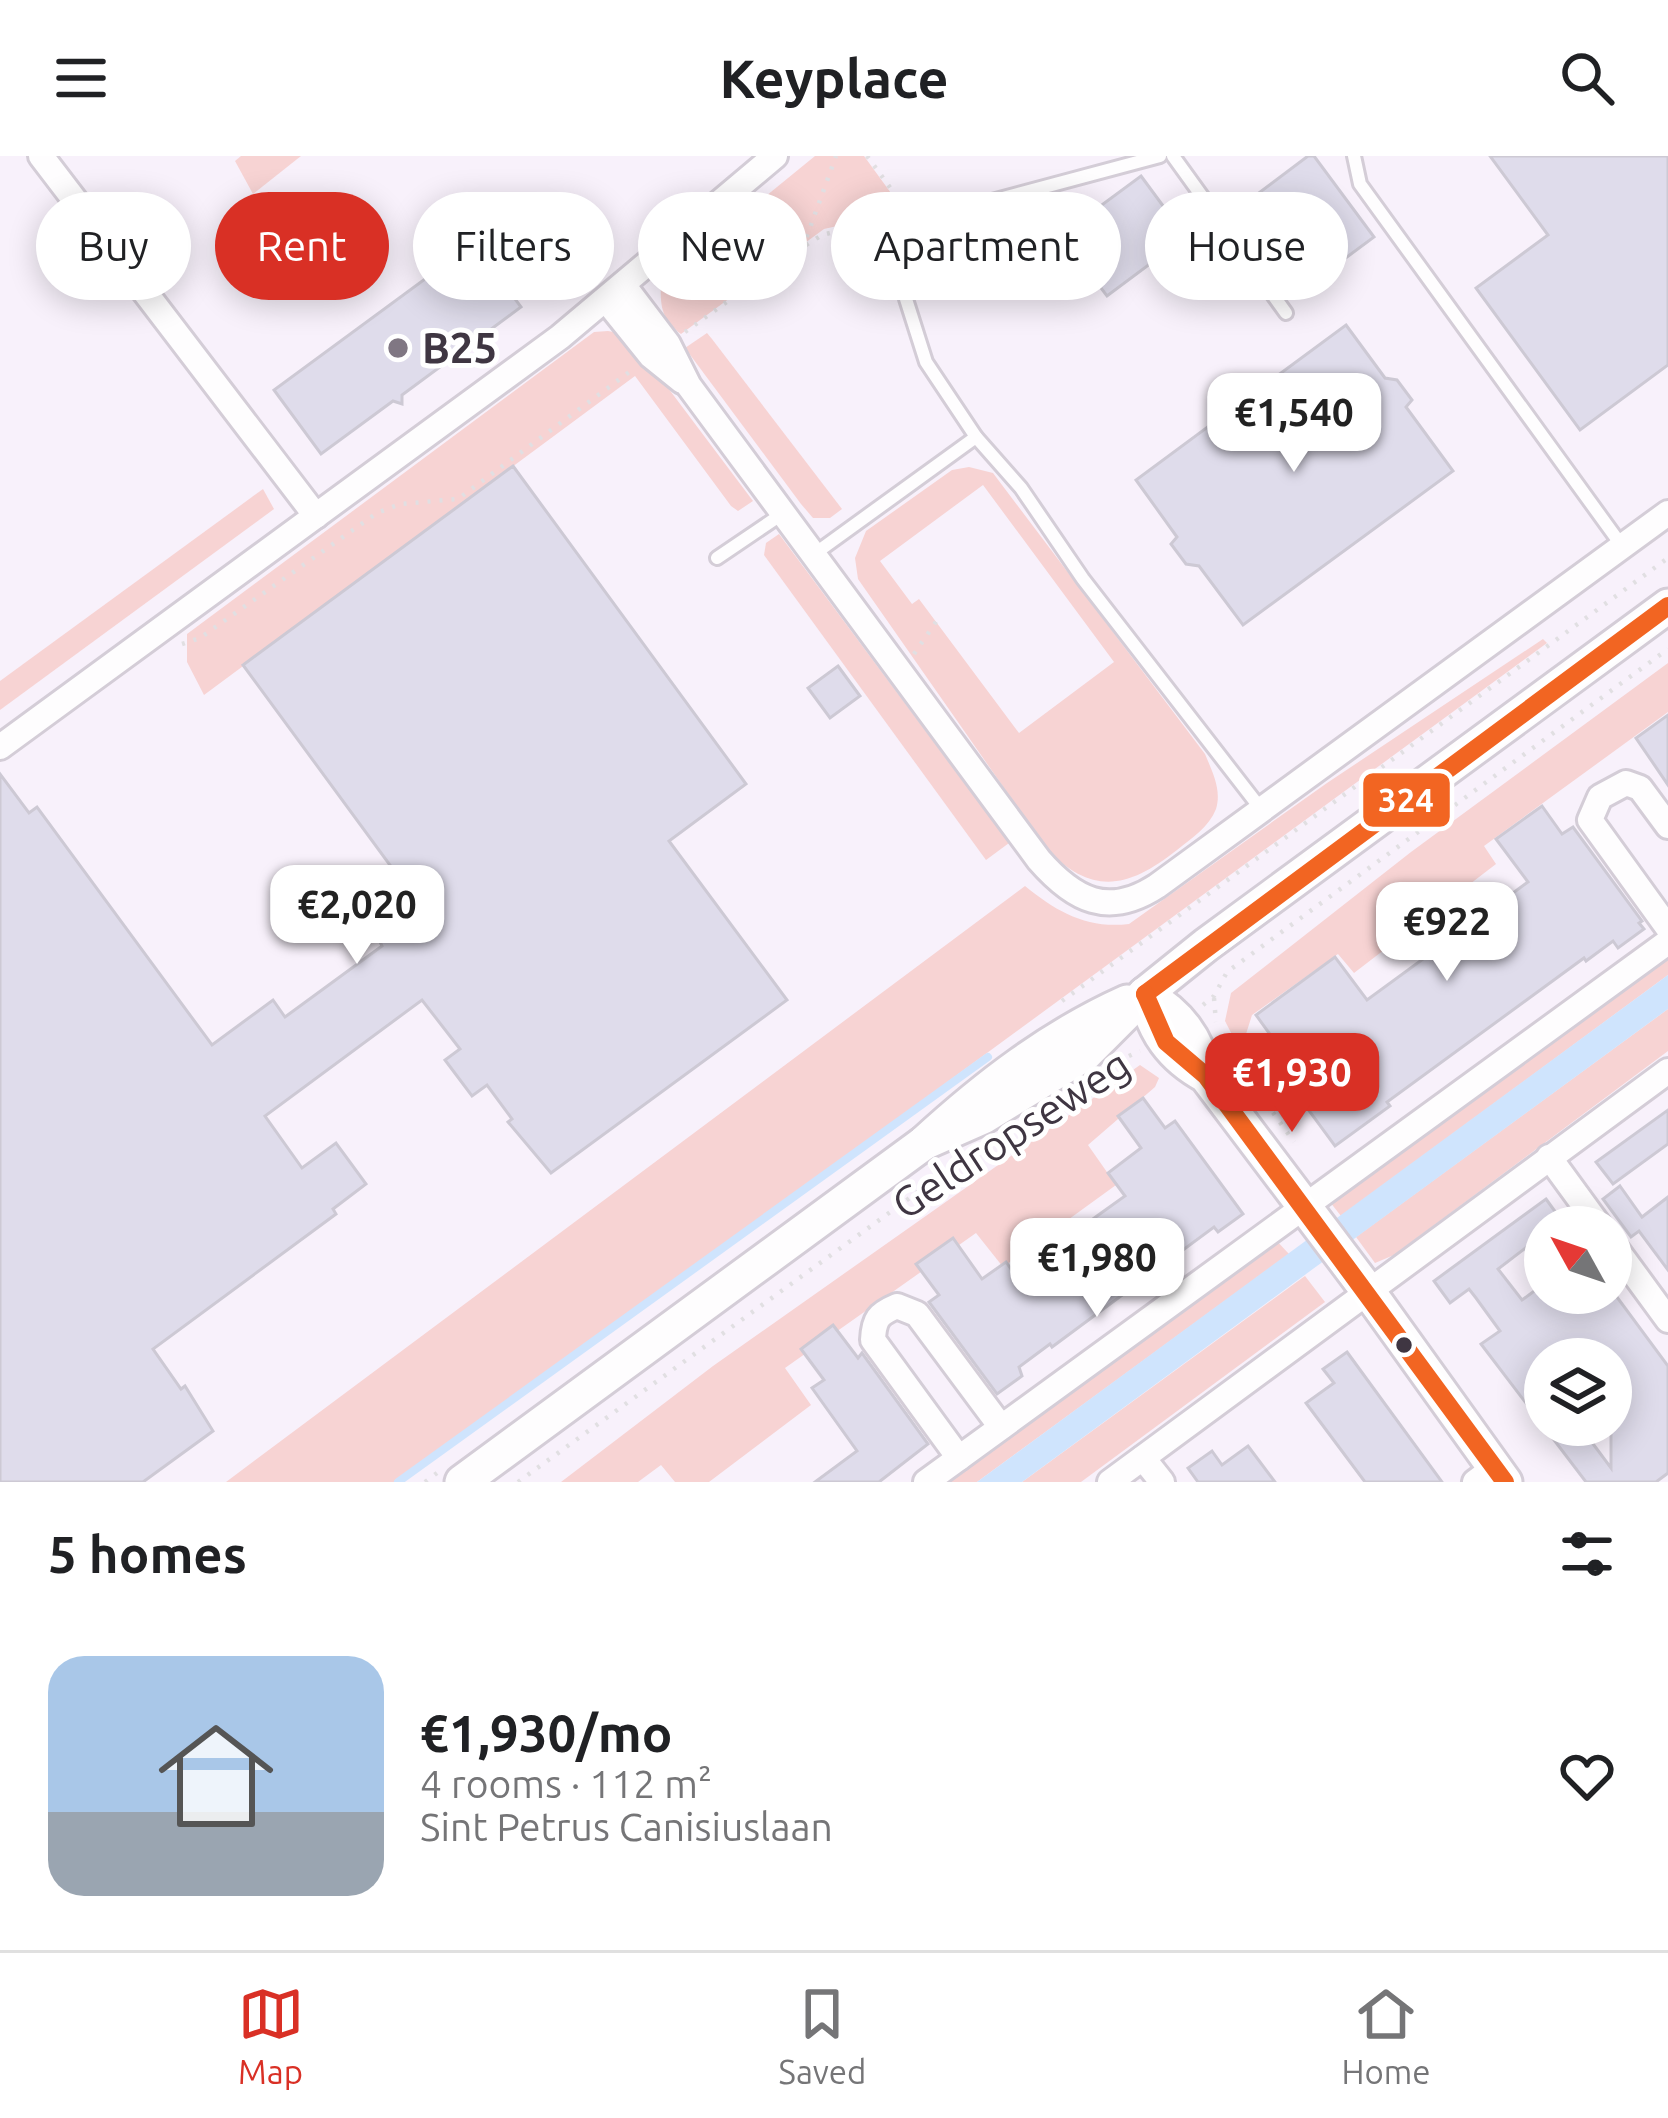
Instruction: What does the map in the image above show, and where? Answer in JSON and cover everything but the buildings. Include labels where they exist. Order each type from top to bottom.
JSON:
[{"type":"main road","name":"Geldropseweg","points":[[462,1482],[924,1143],[982,1117],[1084,1054],[1145,994],[1668,606]]},
{"type":"main road","points":[[1145,994],[1172,1010],[1170,1028],[1200,1048],[1206,1076],[1359,1279],[1491,1477]]},
{"type":"street","points":[[41,156],[316,516]]},
{"type":"street","points":[[0,747],[615,293],[768,158]]},
{"type":"street","points":[[615,293],[1039,860],[1061,885],[1107,904],[1135,901],[1668,513]]},
{"type":"street","points":[[1668,826],[1640,788],[1626,783],[1600,797],[1590,820],[1668,928]]},
{"type":"street","points":[[926,1482],[1309,1215],[1668,942]]},
{"type":"street","points":[[1110,1482],[1359,1279],[1549,1156],[1668,1071]]},
{"type":"street","points":[[1549,1156],[1585,1206]]},
{"type":"street","points":[[1632,1271],[1668,1320]]},
{"type":"street","points":[[959,1458],[873,1340],[874,1321],[880,1313],[897,1306],[917,1314],[1000,1427]]},
{"type":"street","points":[[1143,1458],[1162,1482]]},
{"type":"lane","points":[[1160,156],[928,218],[909,238],[906,299],[926,362],[976,437],[1021,488],[1083,579],[1261,809]]},
{"type":"lane","points":[[1172,156],[1286,313]]},
{"type":"lane","points":[[1354,156],[1360,184],[1622,547]]},
{"type":"lane","points":[[812,556],[976,437]]},
{"type":"lane","points":[[717,558],[782,514]]},
{"type":"path","points":[[807,234],[836,156]]},
{"type":"path","points":[[807,244],[822,235],[909,213],[867,156]]},
{"type":"path","points":[[135,649],[200,638],[377,513],[400,504],[458,499],[728,300]]},
{"type":"path","points":[[900,674],[940,616]]},
{"type":"path","name":"Geldropseweg","points":[[1109,1065],[1134,1055],[1214,996],[1227,972],[1668,650]]},
{"type":"path","name":"Geldropseweg","points":[[518,1482],[963,1159]]},
{"type":"shaded area","points":[[241,156],[301,156],[256,192],[235,161]]},
{"type":"shaded area","points":[[815,156],[864,156],[890,192],[831,192],[831,227],[807,241],[807,192],[771,192]]},
{"type":"shaded area","points":[[661,300],[727,300],[681,334],[663,311]]},
{"type":"shaded area","points":[[594,332],[619,333],[641,352],[753,501],[738,511],[731,506],[635,376],[204,695],[187,662],[187,634]]},
{"type":"shaded area","points":[[707,333],[842,509],[830,518],[813,518],[801,504],[685,348]]},
{"type":"shaded area","points":[[969,467],[993,473],[1205,754],[1217,788],[1213,815],[1205,827],[1143,873],[1111,882],[1095,880],[1063,864],[1046,848],[858,579],[855,558],[866,531],[952,470]],"holes":[[[983,485],[1114,662],[1019,733],[919,599],[912,604],[880,561]]]},
{"type":"shaded area","points":[[263,489],[274,509],[0,710],[0,681]]},
{"type":"shaded area","points":[[779,534],[1009,843],[986,860],[764,555],[766,543]]},
{"type":"shaded area","points":[[1543,639],[1547,643],[401,1482],[226,1482],[1025,886],[1073,917],[1129,924],[1327,783]]},
{"type":"shaded area","points":[[1668,663],[1668,712],[1484,846],[1496,864],[1354,973],[1338,954],[1252,1015],[1246,1034],[1252,1048],[1242,1054],[1225,1021],[1231,993],[1411,852]]},
{"type":"shaded area","points":[[1668,947],[1668,975],[1341,1216],[1330,1202]]},
{"type":"shaded area","points":[[1668,1009],[1668,1051],[1394,1255],[1375,1263],[1356,1237]]},
{"type":"shaded area","points":[[1140,1065],[1159,1078],[1155,1087],[1088,1145],[1116,1185],[1003,1267],[976,1233],[785,1368],[811,1405],[709,1482],[675,1482],[661,1465],[638,1482],[561,1482],[713,1366]]},
{"type":"shaded area","points":[[1274,1238],[1289,1254],[977,1482],[940,1482]]},
{"type":"shaded area","points":[[1305,1276],[1325,1302],[1081,1482],[1022,1482]]},
{"type":"water","points":[[1668,975],[1668,1009],[1022,1482],[977,1482]]},
{"type":"waterway","points":[[398,1482],[988,1057]]},
{"type":"transit line","name":"324","points":[[1145,994],[1668,606]]},
{"type":"transit line","name":"324","points":[[1145,994],[1166,1042],[1206,1076],[1505,1482]]},
{"type":"place","name":"B25","points":[[398,348]]}]
